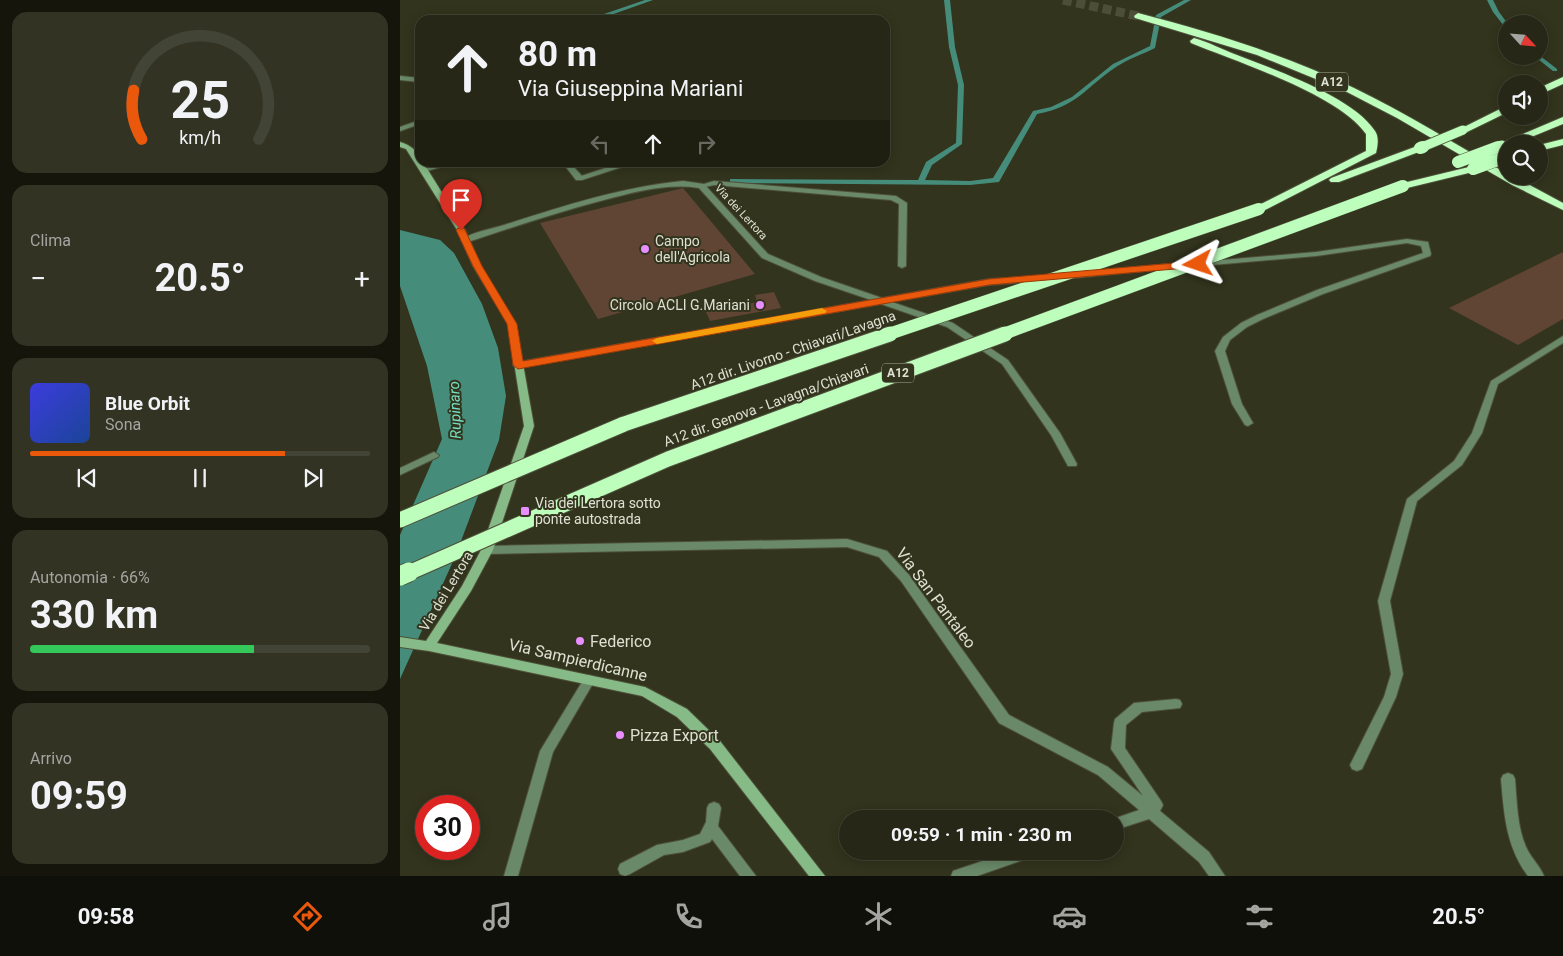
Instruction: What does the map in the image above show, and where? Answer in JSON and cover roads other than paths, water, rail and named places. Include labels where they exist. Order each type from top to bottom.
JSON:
[{"type":"highway","name":"A12","points":[[1259,209],[1371,153],[1374,143],[1370,132],[1362,122],[1342,106],[1280,76],[1207,47],[1138,16],[1222,41],[1296,66],[1376,103],[1436,139],[1563,207]]},
{"type":"highway","points":[[1548,88],[1563,80]]},
{"type":"highway","name":"A12","points":[[1259,209],[1420,148],[1463,130],[1498,112]]},
{"type":"highway","name":"A12","points":[[1403,186],[1563,120]]},
{"type":"highway","points":[[1548,146],[1563,142]]},
{"type":"highway","name":"A12","points":[[1403,186],[1473,169],[1498,160]]},
{"type":"highway","name":"A12 dir. Genova - Lavagna/Chiavari","points":[[400,576],[668,458],[1403,186]]},
{"type":"highway","name":"A12 dir. Livorno - Chiavari/Lavagna","points":[[400,520],[624,424],[1259,209]]},
{"type":"main road","name":"Via dei Lertora","points":[[400,144],[409,148],[415,157]]},
{"type":"main road","name":"Via dei Lertora","points":[[422,167],[512,324],[529,426],[486,550],[467,588],[429,646]]},
{"type":"main road","name":"Via Sampierdicanne","points":[[400,642],[429,646],[645,692],[682,713],[715,745],[818,876]]},
{"type":"street","points":[[400,78],[415,80]]},
{"type":"street","points":[[400,129],[415,124]]},
{"type":"street","points":[[424,170],[435,167]]},
{"type":"street","points":[[570,167],[580,178],[617,167]]},
{"type":"street","name":"Via dei Lertora","points":[[465,240],[521,221],[620,194],[666,184],[694,182],[701,186],[765,256],[818,280],[950,325],[1005,362],[1056,436],[1072,464]]},
{"type":"street","points":[[701,186],[714,183],[893,198],[902,203],[902,266]]},
{"type":"street","points":[[518,365],[989,282],[1316,254],[1407,241],[1425,244],[1428,254],[1320,292],[1260,317],[1226,339],[1220,350],[1237,404],[1248,423]]},
{"type":"street","points":[[1356,764],[1390,697],[1397,674],[1384,601],[1412,499],[1458,463],[1477,433],[1494,384],[1563,339]]},
{"type":"street","points":[[400,472],[434,455]]},
{"type":"street","name":"Via San Pantaleo","points":[[486,550],[847,542],[883,554],[905,578],[1004,719],[1103,771],[1204,857],[1218,876]]},
{"type":"street","points":[[511,876],[547,751],[589,680]]},
{"type":"street","points":[[1124,821],[1151,812],[1156,805],[1118,749],[1120,723],[1139,708],[1176,704]]},
{"type":"street","points":[[1508,780],[1513,831],[1524,861],[1537,876]]},
{"type":"street","points":[[625,869],[662,849],[683,846],[706,838],[714,822],[714,808]]},
{"type":"street","points":[[711,827],[749,876]]},
{"type":"street","points":[[958,876],[1005,860]]},
{"type":"water","name":"Rupinaro","points":[[400,230],[440,240],[454,253],[482,304],[498,348],[506,396],[499,440],[455,557],[400,679],[400,535],[442,439],[427,366],[400,286]]},
{"type":"waterway","points":[[606,15],[650,0]]},
{"type":"waterway","points":[[920,183],[929,164],[959,144],[961,85],[952,47],[947,0]]},
{"type":"waterway","points":[[920,183],[970,183],[996,180],[1035,112],[1053,109],[1074,98],[1115,65],[1153,47],[1158,16],[1188,0]]},
{"type":"waterway","points":[[1490,0],[1498,15]]},
{"type":"waterway","points":[[1548,65],[1555,70]]},
{"type":"waterway","points":[[733,181],[920,183]]},
{"type":"tunnel","points":[[1063,0],[1138,16]]},
{"type":"place","name":"Campo dell'Agricola","points":[[645,249]]},
{"type":"place","name":"Circolo ACLI G.Mariani","points":[[760,305]]},
{"type":"place","name":"Via dei Lertora sotto ponte autostrada","points":[[525,511]]},
{"type":"place","name":"Federico","points":[[580,641]]},
{"type":"place","name":"Pizza Export","points":[[620,735]]}]
